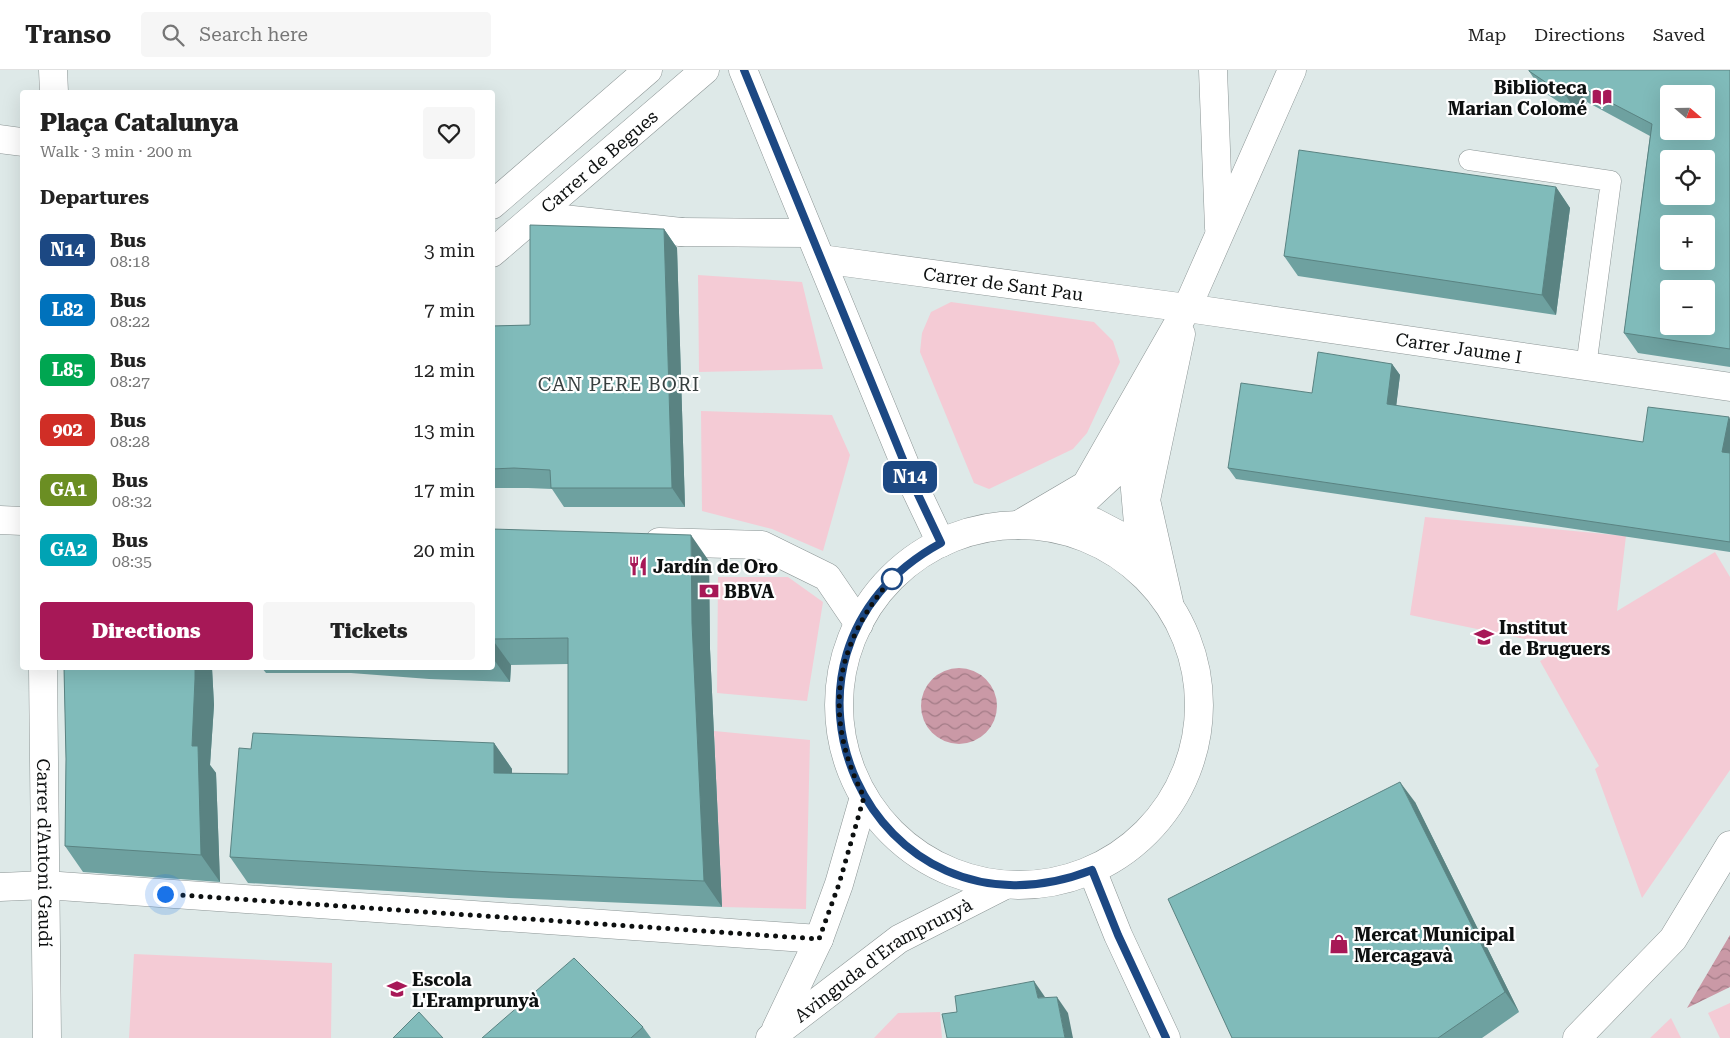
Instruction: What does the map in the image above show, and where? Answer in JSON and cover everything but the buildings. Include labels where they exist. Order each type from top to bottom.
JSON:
[{"type":"street","points":[[53,70],[54,90]]},
{"type":"street","points":[[495,202],[648,70]]},
{"type":"street","name":"Carrer de Begues","points":[[495,250],[705,70]]},
{"type":"street","points":[[744,70],[913,484],[941,543]]},
{"type":"street","points":[[1213,70],[1219,235]]},
{"type":"street","points":[[1018,525],[1086,486],[1187,308],[1292,70]]},
{"type":"street","points":[[0,139],[20,142]]},
{"type":"street","points":[[536,216],[681,232],[809,233]]},
{"type":"street","name":"Carrer de Sant Pau","points":[[821,259],[1187,308]]},
{"type":"street","points":[[1170,607],[1146,500],[1187,308]]},
{"type":"street","name":"Carrer Jaume I","points":[[1187,308],[1586,368],[1730,387]]},
{"type":"street","points":[[1176,336],[1134,478],[1140,546],[1094,522],[1071,513],[1112,474],[1176,336]]},
{"type":"street","points":[[0,520],[20,520]]},
{"type":"street","points":[[1018,525],[1054,528],[1088,539],[1134,567],[1159,592],[1170,607],[1185,636],[1195,667],[1198,716],[1191,756],[1183,779],[1157,821],[1140,838],[1120,854],[1092,870],[1050,883],[1023,886],[988,883],[963,877],[939,867],[909,848],[884,825],[864,797],[854,777],[846,756],[839,711],[840,689],[850,644],[873,601],[895,575],[917,557],[941,543],[986,528],[1018,525]]},
{"type":"street","points":[[632,541],[762,545],[827,577],[859,624]]},
{"type":"street","name":"Carrer d'Antoni Gaudí","points":[[43,670],[47,1038]]},
{"type":"street","name":"Avinguda d'Eramprunyà","points":[[772,1036],[819,939],[839,884],[864,797]]},
{"type":"street","points":[[1577,1038],[1673,939],[1730,846]]},
{"type":"street","points":[[1092,870],[1118,935],[1166,1038]]},
{"type":"street","points":[[0,886],[45,885],[819,939]]},
{"type":"street","name":"Avinguda d'Eramprunyà","points":[[772,1036],[899,939],[1005,885]]},
{"type":"lane","points":[[1469,160],[1611,181],[1586,368]]},
{"type":"shaded area","points":[[698,275],[802,282],[823,369],[699,372]]},
{"type":"shaded area","points":[[951,302],[1094,322],[1113,341],[1120,362],[1087,433],[1073,449],[989,489],[974,483],[920,352],[922,333],[931,312]]},
{"type":"shaded area","points":[[701,411],[832,415],[850,455],[823,551],[772,529],[702,511]]},
{"type":"shaded area","points":[[1425,517],[1626,536],[1617,611],[1715,552],[1730,577],[1730,770],[1642,898],[1595,769],[1599,766],[1540,661],[1572,643],[1535,641],[1410,615]]},
{"type":"shaded area","points":[[718,577],[788,577],[823,602],[807,701],[717,693]]},
{"type":"shaded area","points":[[714,731],[810,740],[806,909],[722,907]]},
{"type":"shaded area","points":[[134,954],[332,963],[331,1038],[129,1038]]},
{"type":"shaded area","points":[[1730,1003],[1730,1038],[1720,1038],[1708,1013]]},
{"type":"shaded area","points":[[940,1012],[942,1038],[874,1038],[898,1013]]},
{"type":"shaded area","points":[[1671,1018],[1681,1038],[1650,1038]]},
{"type":"water","points":[[952,668],[966,668],[980,674],[991,685],[997,699],[994,721],[986,733],[966,744],[952,744],[938,738],[927,727],[921,713],[921,699],[927,685],[938,674]]},
{"type":"water","points":[[1730,935],[1730,987],[1687,1008]]},
{"type":"bus line","name":"N14","points":[[744,70],[913,484],[941,543],[917,557],[895,575],[869,607],[850,644],[840,689],[839,711],[846,756],[854,777],[874,812],[896,838],[924,858],[955,874],[988,883],[1023,886],[1058,881],[1092,870],[1118,935],[1166,1038]]},
{"type":"place","name":"Biblioteca Marian Colomé","points":[[1602,97]]},
{"type":"place","name":"Jardín de Oro","points":[[638,566]]},
{"type":"place","name":"BBVA","points":[[709,591]]},
{"type":"place","name":"Institut de Bruguers","points":[[1484,637]]},
{"type":"place","name":"Mercat Municipal Mercagavà","points":[[1339,944]]},
{"type":"place","name":"Escola L'Eramprunyà","points":[[397,989]]},
{"type":"district","name":"CAN PERE BORI","points":[[619,384]]},
{"type":"route","points":[[165,894],[819,939],[839,884],[864,797],[846,756],[842,734],[839,711],[844,667],[850,644],[859,624],[869,607],[895,575],[892,579]]}]
